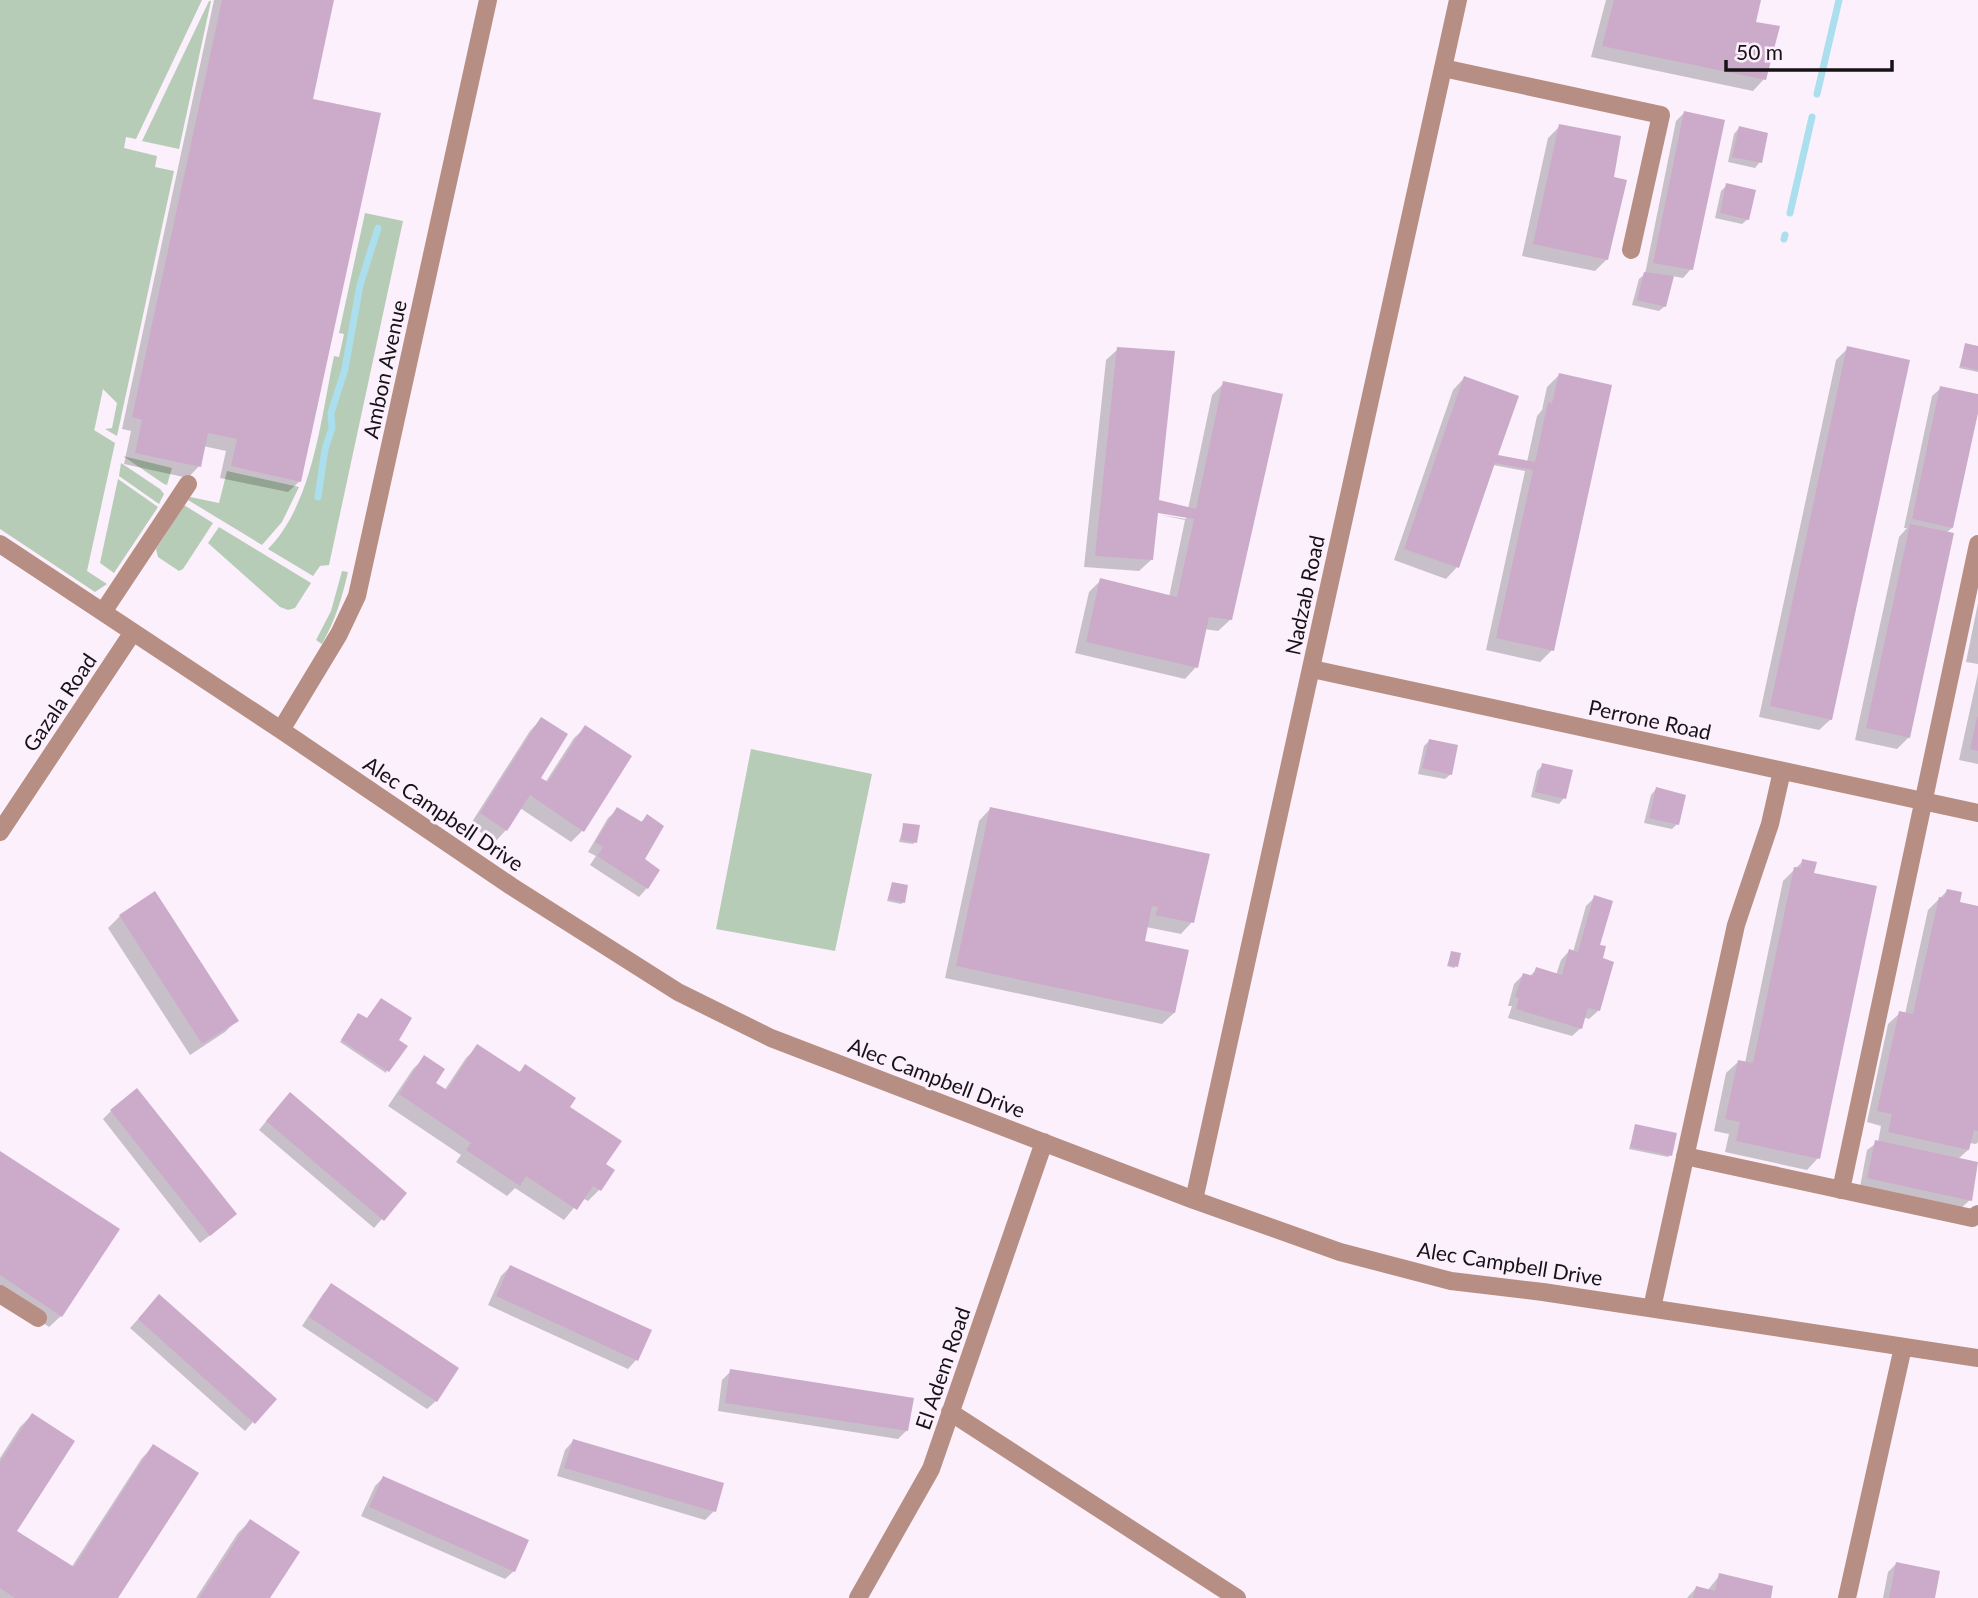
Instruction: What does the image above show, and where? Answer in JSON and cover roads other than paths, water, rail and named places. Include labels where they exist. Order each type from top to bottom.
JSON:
[{"type":"street","name":"Ambon Avenue","points":[[281,730],[339,634],[357,596],[488,0]]},
{"type":"street","name":"Nadzab Road","points":[[1194,1200],[1458,0]]},
{"type":"street","points":[[1443,68],[1661,115],[1631,250]]},
{"type":"street","points":[[103,612],[188,484]]},
{"type":"street","name":"Alec Campbell Drive","points":[[0,544],[281,730],[511,887],[678,992],[771,1038],[1194,1200],[1340,1252],[1451,1281],[1652,1308],[1978,1358]]},
{"type":"street","points":[[1841,1190],[1978,544]]},
{"type":"street","name":"Gazala Road","points":[[0,832],[133,632]]},
{"type":"street","name":"Perrone Road","points":[[1312,669],[1978,813]]},
{"type":"street","points":[[1652,1308],[1736,925],[1770,824],[1782,771]]},
{"type":"street","name":"El Adem Road","points":[[858,1598],[930,1469],[1044,1142]]},
{"type":"street","points":[[1685,1156],[1972,1218],[1978,1214]]},
{"type":"street","points":[[0,1294],[38,1318]]},
{"type":"street","points":[[1847,1598],[1903,1347]]},
{"type":"street","points":[[950,1412],[1237,1598]]},
{"type":"waterway","points":[[1817,94],[1839,0]]},
{"type":"waterway","points":[[1790,213],[1812,117]]},
{"type":"waterway","points":[[318,497],[325,449],[332,428],[331,413],[345,369],[360,285],[378,228]]},
{"type":"waterway","points":[[1784,239],[1785,235]]}]
